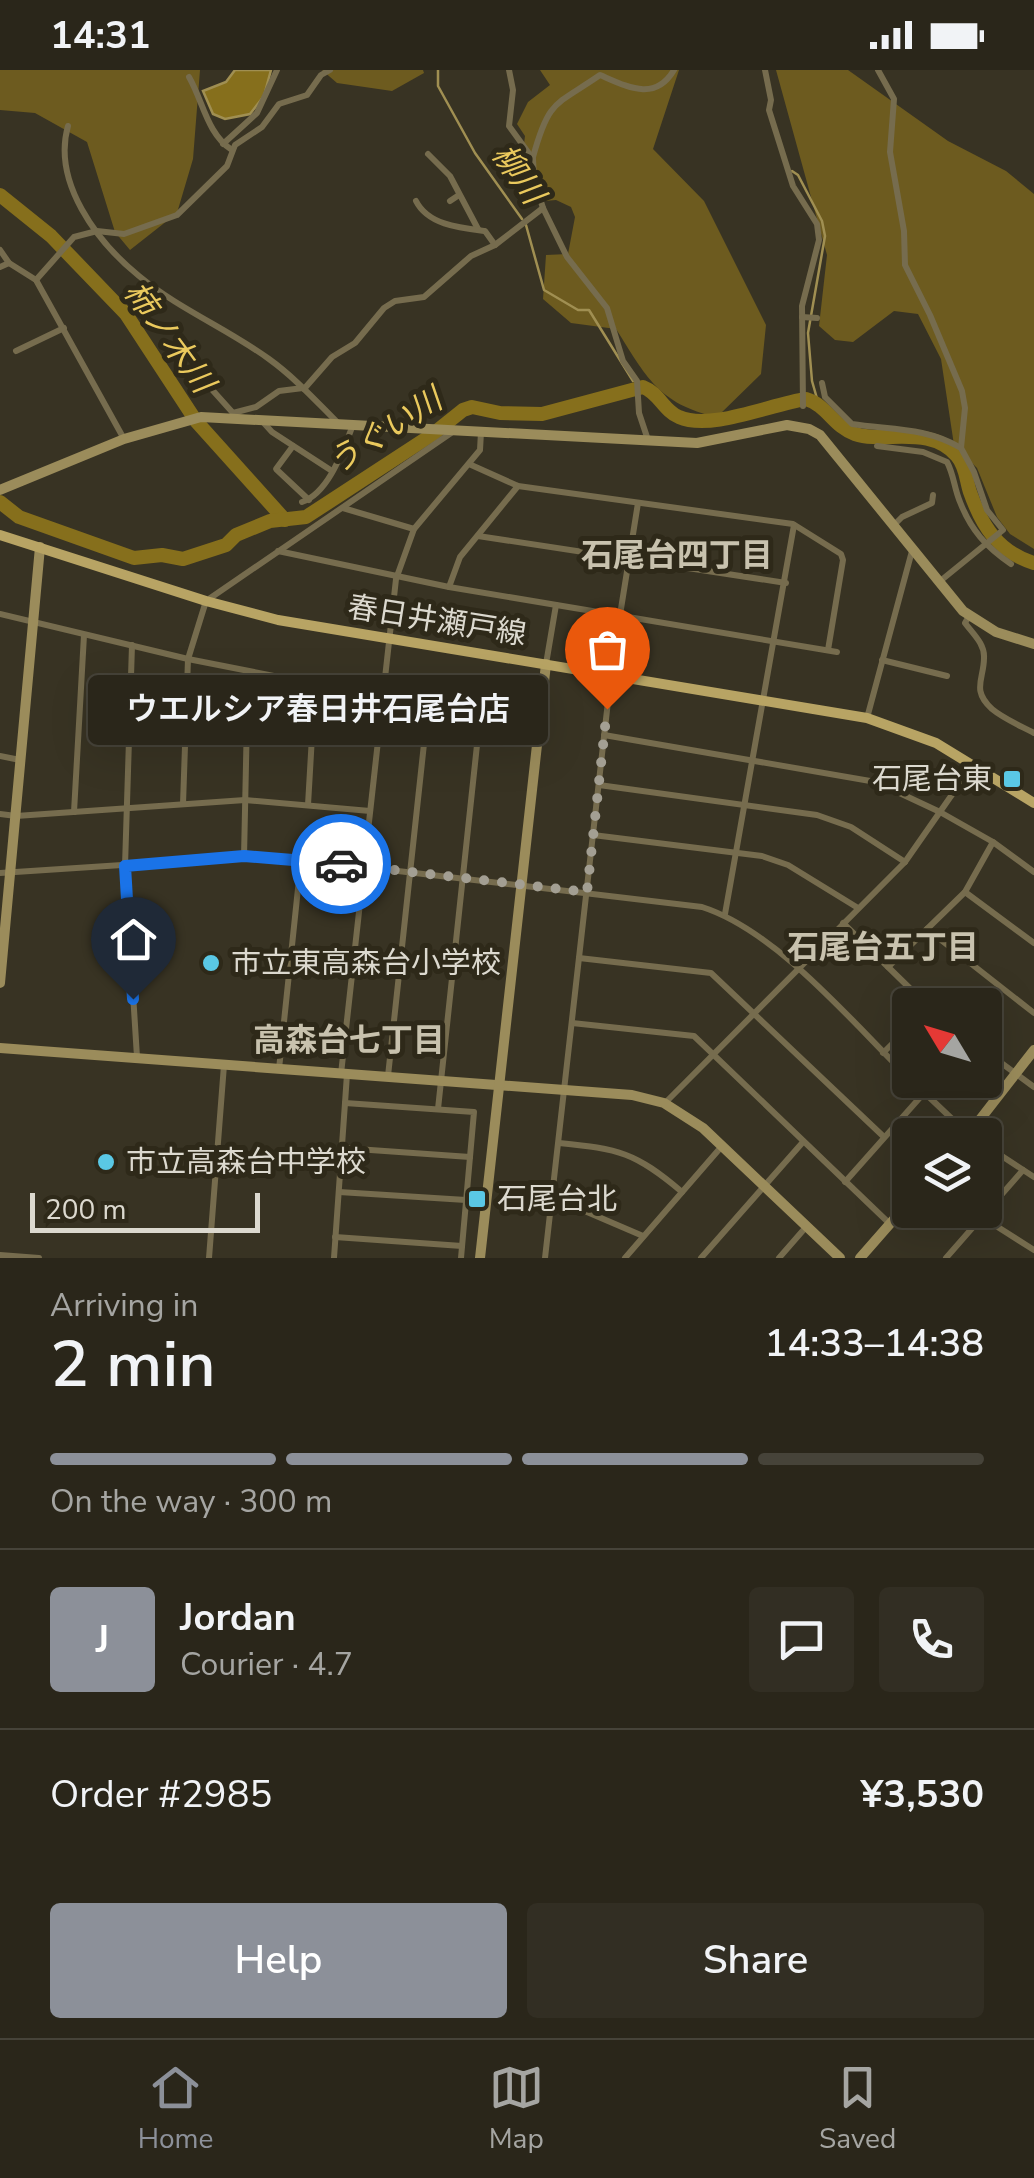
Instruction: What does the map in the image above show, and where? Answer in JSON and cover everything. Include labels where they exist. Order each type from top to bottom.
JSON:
[{"type":"main road","name":"春日井瀬戸線","points":[[0,535],[278,620],[867,718],[936,742],[1034,803]]},
{"type":"street","points":[[223,144],[258,114],[277,70]]},
{"type":"street","points":[[36,280],[74,237],[97,231],[124,234],[177,215],[227,166],[232,150],[262,127],[279,104],[307,95],[320,75],[330,70]]},
{"type":"street","points":[[509,70],[514,90],[508,126],[533,158]]},
{"type":"street","points":[[648,440],[638,406],[637,381],[623,361],[607,308],[567,257],[543,208],[534,179],[533,158],[545,122],[560,98],[600,75],[632,89],[656,88],[667,82],[674,70]]},
{"type":"street","points":[[765,70],[769,110],[793,186],[817,224],[819,240],[802,317],[803,406]]},
{"type":"street","points":[[878,70],[894,99],[890,152],[904,230],[905,266],[962,392],[962,448],[987,510],[1003,530],[939,582]]},
{"type":"street","points":[[190,77],[199,106],[223,144],[232,150]]},
{"type":"street","points":[[68,126],[62,144],[69,183],[97,231],[138,276],[242,341],[303,388],[338,423]]},
{"type":"street","points":[[428,154],[450,176],[478,230]]},
{"type":"street","points":[[450,201],[459,196]]},
{"type":"street","points":[[416,201],[418,207],[447,226],[485,231],[495,244]]},
{"type":"street","points":[[0,490],[124,439],[184,420],[232,415],[280,391],[303,388],[332,357],[355,343],[384,308],[395,301],[424,298],[470,256],[495,244],[543,208]]},
{"type":"street","points":[[0,250],[9,263],[36,280],[124,439]]},
{"type":"street","points":[[0,266],[9,263]]},
{"type":"street","points":[[802,317],[817,318]]},
{"type":"street","points":[[16,351],[64,328]]},
{"type":"street","points":[[198,374],[232,415],[261,420],[698,443],[786,426],[809,429],[820,435],[970,616],[996,632],[1034,644]]},
{"type":"street","points":[[822,382],[824,397],[852,424],[905,428],[962,448]]},
{"type":"street","points":[[261,420],[332,470]]},
{"type":"street","points":[[293,446],[276,469],[306,501],[332,470],[353,424]]},
{"type":"street","points":[[183,804],[188,659],[206,600],[342,508],[445,430]]},
{"type":"street","points":[[334,1258],[344,1074],[398,576],[414,529],[480,450],[481,431]]},
{"type":"street","points":[[924,452],[928,434]]},
{"type":"street","points":[[877,446],[924,452],[947,462],[959,500],[986,545],[1011,564]]},
{"type":"street","points":[[278,551],[448,588],[832,651],[844,560],[841,554],[793,524],[518,486],[469,464]]},
{"type":"street","points":[[448,588],[460,557],[518,486]]},
{"type":"street","points":[[893,526],[932,504],[934,495]]},
{"type":"street","points":[[620,615],[638,503]]},
{"type":"street","points":[[342,508],[414,529]]},
{"type":"street","points":[[725,914],[776,641],[793,524]]},
{"type":"street","points":[[478,536],[786,583]]},
{"type":"street","points":[[0,983],[5,874],[16,816],[40,547]]},
{"type":"street","points":[[867,718],[912,550]]},
{"type":"street","points":[[480,1258],[546,664],[556,605]]},
{"type":"street","points":[[0,614],[188,659],[539,728]]},
{"type":"street","points":[[970,616],[965,624],[982,644],[984,658],[978,683],[981,693],[991,708],[1034,733]]},
{"type":"street","points":[[74,812],[84,634]]},
{"type":"street","points":[[132,646],[125,866],[136,1058]]},
{"type":"street","points":[[882,660],[948,676]]},
{"type":"street","points":[[244,856],[248,671]]},
{"type":"street","points":[[545,1258],[611,674]]},
{"type":"street","points":[[308,805],[315,685]]},
{"type":"street","points":[[388,1076],[428,707]]},
{"type":"street","points":[[438,1109],[480,717]]},
{"type":"street","points":[[604,735],[876,782],[993,842],[1034,872]]},
{"type":"street","points":[[0,756],[20,760]]},
{"type":"street","points":[[664,1104],[905,862],[973,764]]},
{"type":"street","points":[[599,786],[834,820],[862,833],[905,862]]},
{"type":"street","points":[[0,814],[245,800],[370,811]]},
{"type":"street","points":[[593,835],[736,851],[788,865],[858,908]]},
{"type":"street","points":[[888,967],[965,892],[993,842]]},
{"type":"street","points":[[5,874],[244,856],[680,902],[725,914],[766,940],[892,1062]]},
{"type":"street","points":[[279,1069],[301,860]]},
{"type":"street","points":[[965,892],[1034,943]]},
{"type":"street","points":[[843,923],[910,988]]},
{"type":"street","points":[[927,929],[1034,1012]]},
{"type":"street","points":[[579,958],[711,972],[884,1137]]},
{"type":"street","points":[[572,1023],[694,1036],[890,1224]]},
{"type":"street","points":[[883,1053],[892,1044]]},
{"type":"street","points":[[0,1048],[632,1095],[664,1104],[703,1128],[840,1258]]},
{"type":"street","points":[[982,1118],[1034,1050]]},
{"type":"street","points":[[1002,1064],[1034,1087]]},
{"type":"street","points":[[209,1258],[224,1065]]},
{"type":"street","points":[[845,1182],[919,1098]]},
{"type":"street","points":[[929,1098],[951,1118]]},
{"type":"street","points":[[345,1103],[474,1112],[461,1258]]},
{"type":"street","points":[[701,1258],[803,1142]]},
{"type":"street","points":[[559,1143],[611,1148],[634,1156],[653,1166],[682,1192]]},
{"type":"street","points":[[625,1258],[722,1145]]},
{"type":"street","points":[[342,1148],[470,1156]]},
{"type":"street","points":[[1002,1156],[1034,1177]]},
{"type":"street","points":[[1002,1195],[1024,1170]]},
{"type":"street","points":[[339,1192],[466,1200]]},
{"type":"street","points":[[552,1197],[644,1236]]},
{"type":"street","points":[[860,1258],[892,1222]]},
{"type":"street","points":[[779,1258],[807,1226]]},
{"type":"street","points":[[946,1258],[972,1228]]},
{"type":"street","points":[[999,1228],[1034,1250]]},
{"type":"street","points":[[335,1237],[462,1246]]},
{"type":"street","points":[[0,1255],[39,1258]]},
{"type":"shaded area","points":[[0,70],[200,70],[193,159],[177,213],[130,250],[115,232],[87,142],[35,113],[0,110]]},
{"type":"shaded area","points":[[235,70],[271,70],[264,96],[250,114],[225,119],[213,114],[203,91],[226,82]]},
{"type":"shaded area","points":[[322,70],[424,73],[392,91],[337,83]]},
{"type":"shaded area","points":[[540,70],[679,70],[653,149],[704,201],[766,325],[761,374],[717,417],[667,396],[646,374],[616,329],[571,323],[543,299],[546,255],[568,254],[575,217],[571,207],[556,200],[534,202],[520,175],[525,136],[517,124],[528,102],[550,85]]},
{"type":"shaded area","points":[[776,70],[848,70],[948,141],[1006,171],[1034,194],[1034,549],[1010,534],[997,517],[977,468],[954,445],[941,359],[918,314],[894,311],[853,342],[835,340],[819,326],[827,255]]},
{"type":"shaded area","points":[[253,675],[309,686],[308,738],[250,732]]},
{"type":"waterway","name":"柳川","points":[[438,70],[438,86],[475,153],[522,219]]},
{"type":"waterway","points":[[792,171],[798,175],[822,221],[825,236],[808,333],[818,402]]},
{"type":"waterway","name":"柿ノ木川","points":[[0,195],[51,236],[126,314],[196,421],[285,520]]},
{"type":"waterway","name":"柳川","points":[[526,225],[544,290],[578,310],[589,310],[633,381]]},
{"type":"waterway","name":"うぐい川","points":[[0,502],[19,517],[134,558],[162,555],[183,559],[226,545],[236,535],[270,521],[306,517],[463,410],[472,407],[500,413],[542,414],[643,387],[674,414],[692,420],[724,419],[806,399],[855,434],[934,440],[960,460],[975,504],[993,536],[1011,552],[1034,563]]},
{"type":"way so far","points":[[341,864],[587,892],[607,709]]},
{"type":"place","name":"ウエルシア春日井石尾台店","points":[[607,709]]},
{"type":"place","name":"石尾台東","points":[[1012,779]]},
{"type":"place","name":"市立東高森台小学校","points":[[211,963]]},
{"type":"place","name":"市立高森台中学校","points":[[106,1162]]},
{"type":"place","name":"石尾台北","points":[[477,1199]]},
{"type":"district","name":"石尾台四丁目","points":[[677,555]]},
{"type":"district","name":"石尾台五丁目","points":[[883,947]]},
{"type":"district","name":"高森台七丁目","points":[[349,1040]]},
{"type":"route","points":[[133,999],[125,866],[244,856],[341,864]]}]
